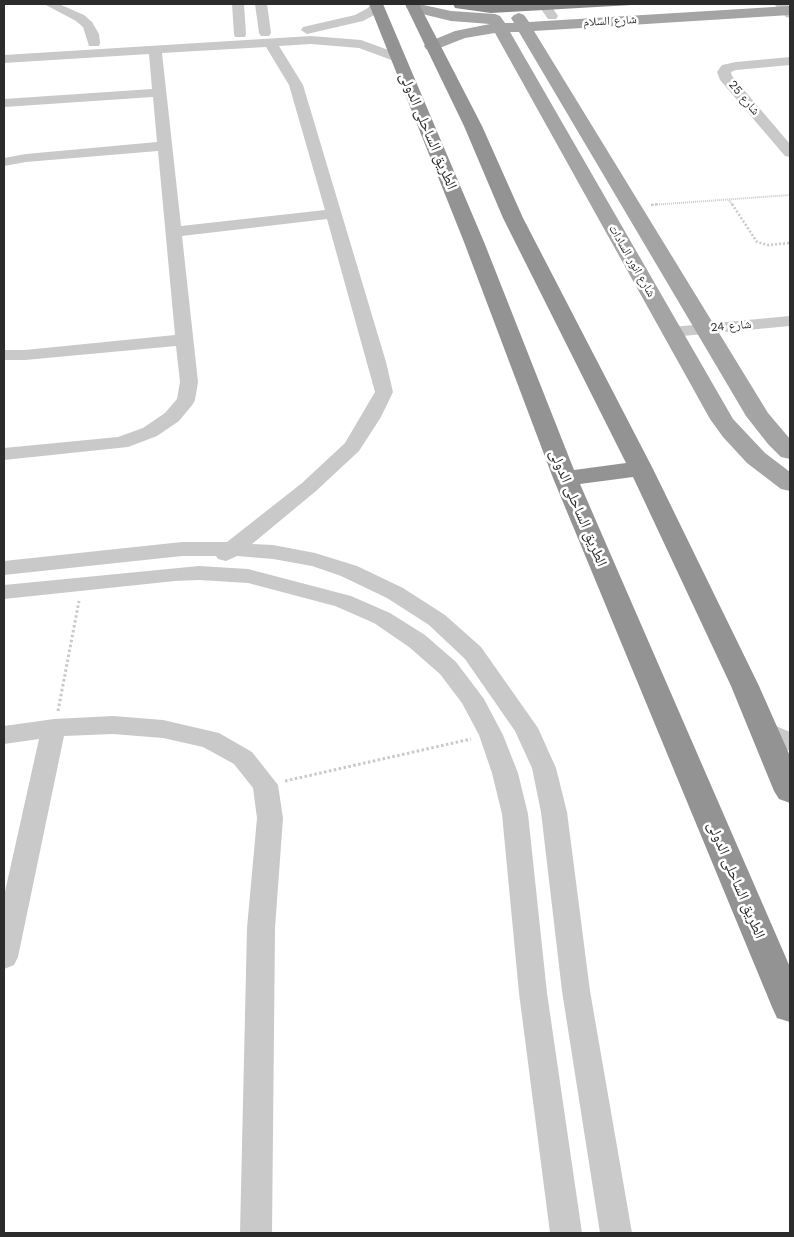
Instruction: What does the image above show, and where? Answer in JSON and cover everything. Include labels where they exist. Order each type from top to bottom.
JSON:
[{"type":"highway","name":"الطريق الساحلى الدولى","points":[[376,4],[474,242],[565,478],[790,1007]]},
{"type":"highway","points":[[413,5],[473,126],[513,218],[641,469],[764,730],[790,791]]},
{"type":"highway","points":[[565,478],[641,469]]},
{"type":"main road","name":"شارع السلام","points":[[522,22],[552,16],[759,4]]},
{"type":"main road","name":"شارع السلام","points":[[413,5],[451,16],[498,23],[570,23],[787,9]]},
{"type":"main road","name":"شارع انور السادات","points":[[522,22],[758,416],[776,439],[790,452]]},
{"type":"main road","name":"شارع السلام","points":[[432,46],[447,38],[498,23]]},
{"type":"main road","name":"شارع انور السادات","points":[[498,23],[672,332],[731,432],[756,458],[790,484]]},
{"type":"main road","points":[[536,46],[547,33],[570,23]]},
{"type":"main road","points":[[570,152],[598,149]]},
{"type":"street","points":[[50,4],[80,18],[93,34],[94,43]]},
{"type":"street","points":[[238,4],[240,34]]},
{"type":"street","points":[[199,573],[309,487],[347,452],[371,417],[384,392],[377,362],[296,85],[267,37],[261,4]]},
{"type":"street","points":[[4,59],[154,49],[267,37],[339,24],[366,14],[376,4]]},
{"type":"street","points":[[471,4],[487,6],[538,4],[544,6],[552,16]]},
{"type":"street","points":[[4,48],[240,34],[337,41],[372,47],[398,58]]},
{"type":"street","points":[[4,454],[121,443],[150,432],[172,417],[186,400],[189,382],[154,49]]},
{"type":"street","name":"شارع 25","points":[[790,62],[736,66],[727,68],[724,72],[790,153]]},
{"type":"street","points":[[5,104],[159,94]]},
{"type":"street","points":[[4,162],[26,158],[165,146]]},
{"type":"street","points":[[173,232],[333,214]]},
{"type":"street","name":"شارع 24","points":[[672,332],[790,321]]},
{"type":"street","points":[[4,355],[25,355],[184,340]]},
{"type":"street","points":[[4,568],[182,549],[232,549],[273,552],[316,560],[349,571],[395,593],[437,620],[473,653],[526,728],[544,768],[554,812],[576,991],[616,1233]]},
{"type":"street","points":[[4,592],[199,573],[248,576],[301,588],[343,601],[382,618],[417,641],[448,668],[472,699],[491,735],[506,773],[515,814],[533,992],[566,1233]]},
{"type":"street","points":[[4,734],[54,728],[114,725],[163,729],[210,739],[243,758],[265,785],[270,818],[261,928],[256,1233]]},
{"type":"street","points":[[4,957],[54,728]]},
{"type":"street","points":[[764,730],[790,742]]},
{"type":"path","points":[[633,206],[790,195]]},
{"type":"path","points":[[729,200],[757,242],[768,245],[790,243]]},
{"type":"path","points":[[54,728],[82,584]]},
{"type":"path","points":[[265,785],[491,735]]}]
